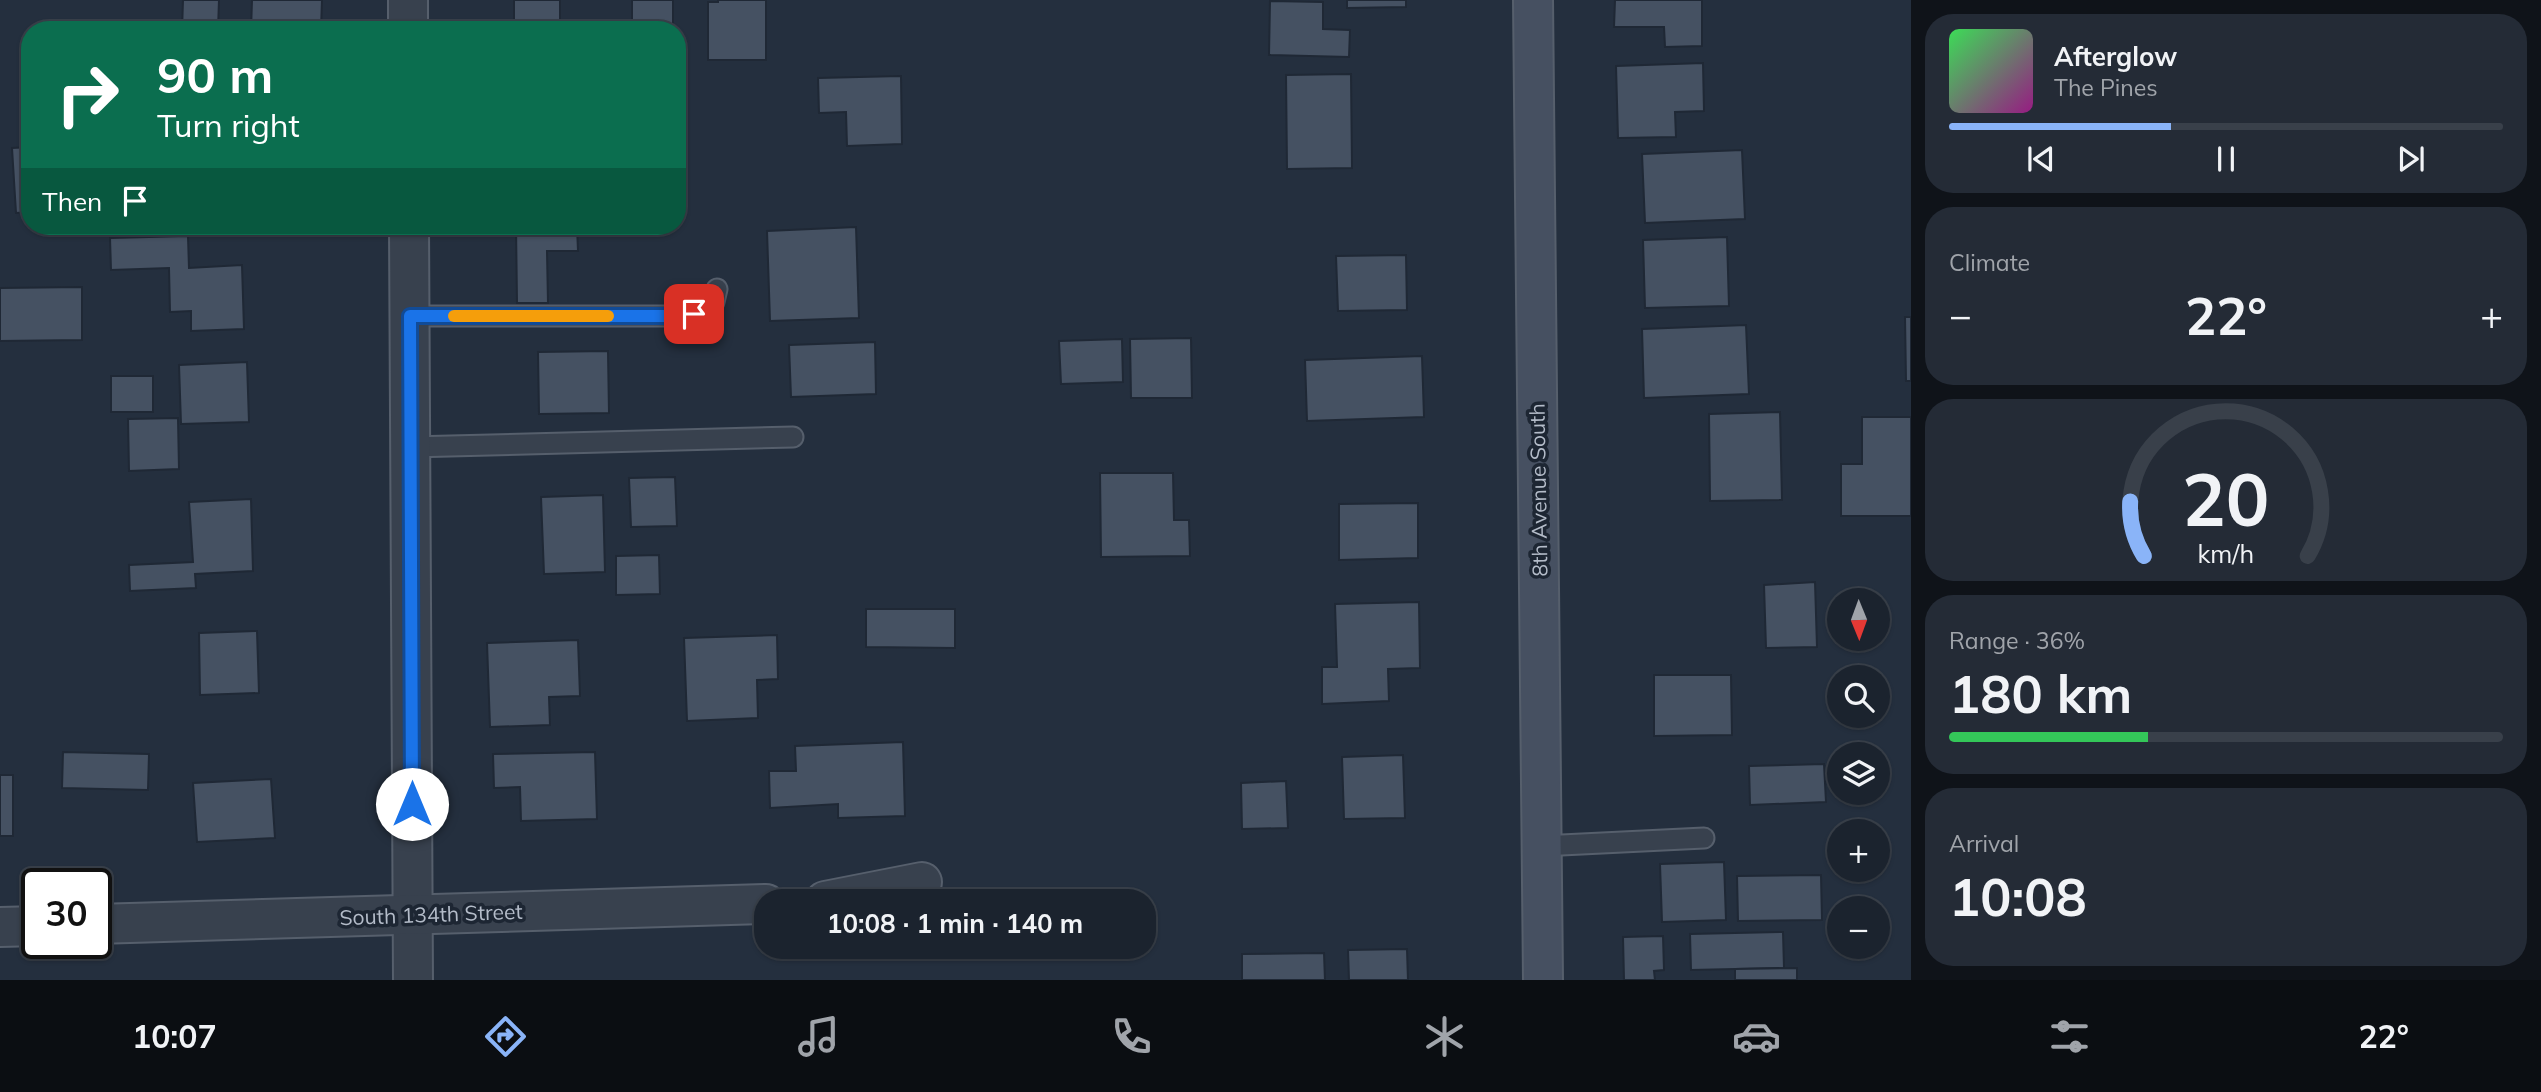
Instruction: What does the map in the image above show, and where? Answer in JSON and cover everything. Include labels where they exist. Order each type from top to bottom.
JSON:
[{"type":"street","points":[[408,0],[408,21]]},
{"type":"street","name":"8th Avenue South","points":[[1533,0],[1543,980]]},
{"type":"street","points":[[409,235],[413,980]]},
{"type":"street","points":[[886,889],[922,882]]},
{"type":"street","name":"South 134th Street","points":[[112,923],[754,904]]},
{"type":"street","points":[[0,928],[21,927]]},
{"type":"lane","points":[[410,316],[672,316],[694,314],[714,302],[718,289]]},
{"type":"lane","points":[[410,447],[793,437]]},
{"type":"lane","points":[[1541,846],[1704,838]]},
{"type":"building","points":[[183,0],[219,0],[218,21],[182,21]]},
{"type":"building","points":[[252,0],[322,0],[321,21],[251,21]]},
{"type":"building","points":[[514,0],[560,0],[560,21],[514,21]]},
{"type":"building","points":[[632,0],[673,0],[673,21],[632,21]]},
{"type":"building","points":[[766,0],[766,60],[708,60],[708,2]]},
{"type":"building","points":[[1347,0],[1406,0],[1406,7],[1347,8]]},
{"type":"building","points":[[1615,0],[1702,0],[1702,46],[1665,47],[1664,27],[1614,27]]},
{"type":"building","points":[[1270,1],[1323,2],[1323,29],[1350,30],[1349,57],[1269,55]]},
{"type":"building","points":[[1703,63],[1704,111],[1675,112],[1676,137],[1618,138],[1616,66]]},
{"type":"building","points":[[1351,74],[1352,168],[1287,169],[1286,75]]},
{"type":"building","points":[[901,76],[902,144],[847,146],[846,112],[819,113],[818,78]]},
{"type":"building","points":[[12,148],[21,148],[21,213],[16,213]]},
{"type":"building","points":[[1742,150],[1745,219],[1645,223],[1642,154]]},
{"type":"building","points":[[856,227],[859,318],[770,321],[767,231]]},
{"type":"building","points":[[516,235],[577,235],[578,251],[547,251],[548,303],[517,303]]},
{"type":"building","points":[[188,236],[189,268],[242,265],[244,329],[191,331],[191,311],[170,312],[169,268],[111,270],[110,238]]},
{"type":"building","points":[[1727,237],[1729,306],[1645,308],[1643,240]]},
{"type":"building","points":[[1406,255],[1407,310],[1338,311],[1336,256]]},
{"type":"building","points":[[82,287],[82,340],[0,341],[0,288]]},
{"type":"building","points":[[1905,317],[1911,317],[1911,381],[1906,381]]},
{"type":"building","points":[[1746,325],[1749,394],[1644,398],[1642,329]]},
{"type":"building","points":[[1191,338],[1192,398],[1131,398],[1130,339]]},
{"type":"building","points":[[1122,339],[1123,382],[1061,384],[1059,341]]},
{"type":"building","points":[[875,342],[876,394],[791,397],[789,345]]},
{"type":"building","points":[[608,351],[609,413],[539,414],[538,352]]},
{"type":"building","points":[[1422,356],[1424,417],[1307,421],[1305,360]]},
{"type":"building","points":[[247,362],[249,422],[181,424],[179,365]]},
{"type":"building","points":[[111,376],[153,376],[153,412],[111,412]]},
{"type":"building","points":[[1780,412],[1782,500],[1710,501],[1709,414]]},
{"type":"building","points":[[1862,417],[1911,417],[1911,516],[1841,516],[1841,464],[1862,464]]},
{"type":"building","points":[[178,418],[179,469],[129,471],[128,419]]},
{"type":"building","points":[[1100,473],[1173,473],[1174,520],[1189,520],[1190,556],[1101,557]]},
{"type":"building","points":[[675,477],[677,526],[631,527],[629,478]]},
{"type":"building","points":[[603,495],[605,572],[544,574],[541,497]]},
{"type":"building","points":[[251,499],[253,571],[195,574],[196,588],[130,591],[129,565],[193,562],[189,502]]},
{"type":"building","points":[[1418,503],[1418,558],[1339,560],[1339,504]]},
{"type":"building","points":[[659,555],[660,594],[616,595],[616,556]]},
{"type":"building","points":[[1815,582],[1817,647],[1766,648],[1764,585]]},
{"type":"building","points":[[1419,602],[1420,668],[1388,669],[1389,701],[1322,704],[1322,667],[1337,667],[1335,604]]},
{"type":"building","points":[[866,609],[955,609],[955,648],[866,647]]},
{"type":"building","points":[[257,631],[259,693],[200,695],[199,633]]},
{"type":"building","points":[[777,635],[778,679],[757,680],[758,718],[687,721],[684,638]]},
{"type":"building","points":[[578,640],[580,696],[549,697],[550,725],[490,727],[487,643]]},
{"type":"building","points":[[1654,675],[1731,675],[1732,735],[1654,736]]},
{"type":"building","points":[[903,742],[905,816],[838,818],[838,804],[770,808],[769,771],[796,771],[795,746]]},
{"type":"building","points":[[63,752],[149,754],[148,790],[62,788]]},
{"type":"building","points":[[595,752],[597,819],[521,821],[520,787],[494,788],[493,754]]},
{"type":"building","points":[[1403,755],[1405,818],[1344,819],[1342,757]]},
{"type":"building","points":[[1824,764],[1826,802],[1750,805],[1749,766]]},
{"type":"building","points":[[0,775],[13,775],[13,836],[0,836]]},
{"type":"building","points":[[271,779],[275,838],[197,842],[193,783]]},
{"type":"building","points":[[1286,781],[1288,828],[1242,829],[1241,783]]},
{"type":"building","points":[[1724,862],[1726,920],[1662,922],[1660,864]]},
{"type":"building","points":[[1821,875],[1822,920],[1738,921],[1737,876]]},
{"type":"building","points":[[1783,932],[1784,968],[1691,970],[1690,934]]},
{"type":"building","points":[[1663,936],[1664,970],[1654,971],[1655,980],[1624,980],[1623,937]]},
{"type":"building","points":[[1407,949],[1408,980],[1349,980],[1348,950]]},
{"type":"building","points":[[1324,953],[1325,980],[1242,980],[1242,954]]},
{"type":"building","points":[[1797,968],[1797,980],[1735,980],[1735,969]]},
{"type":"slow traffic","points":[[454,316],[608,316]]},
{"type":"route","points":[[412,804],[410,316],[694,314]]}]
